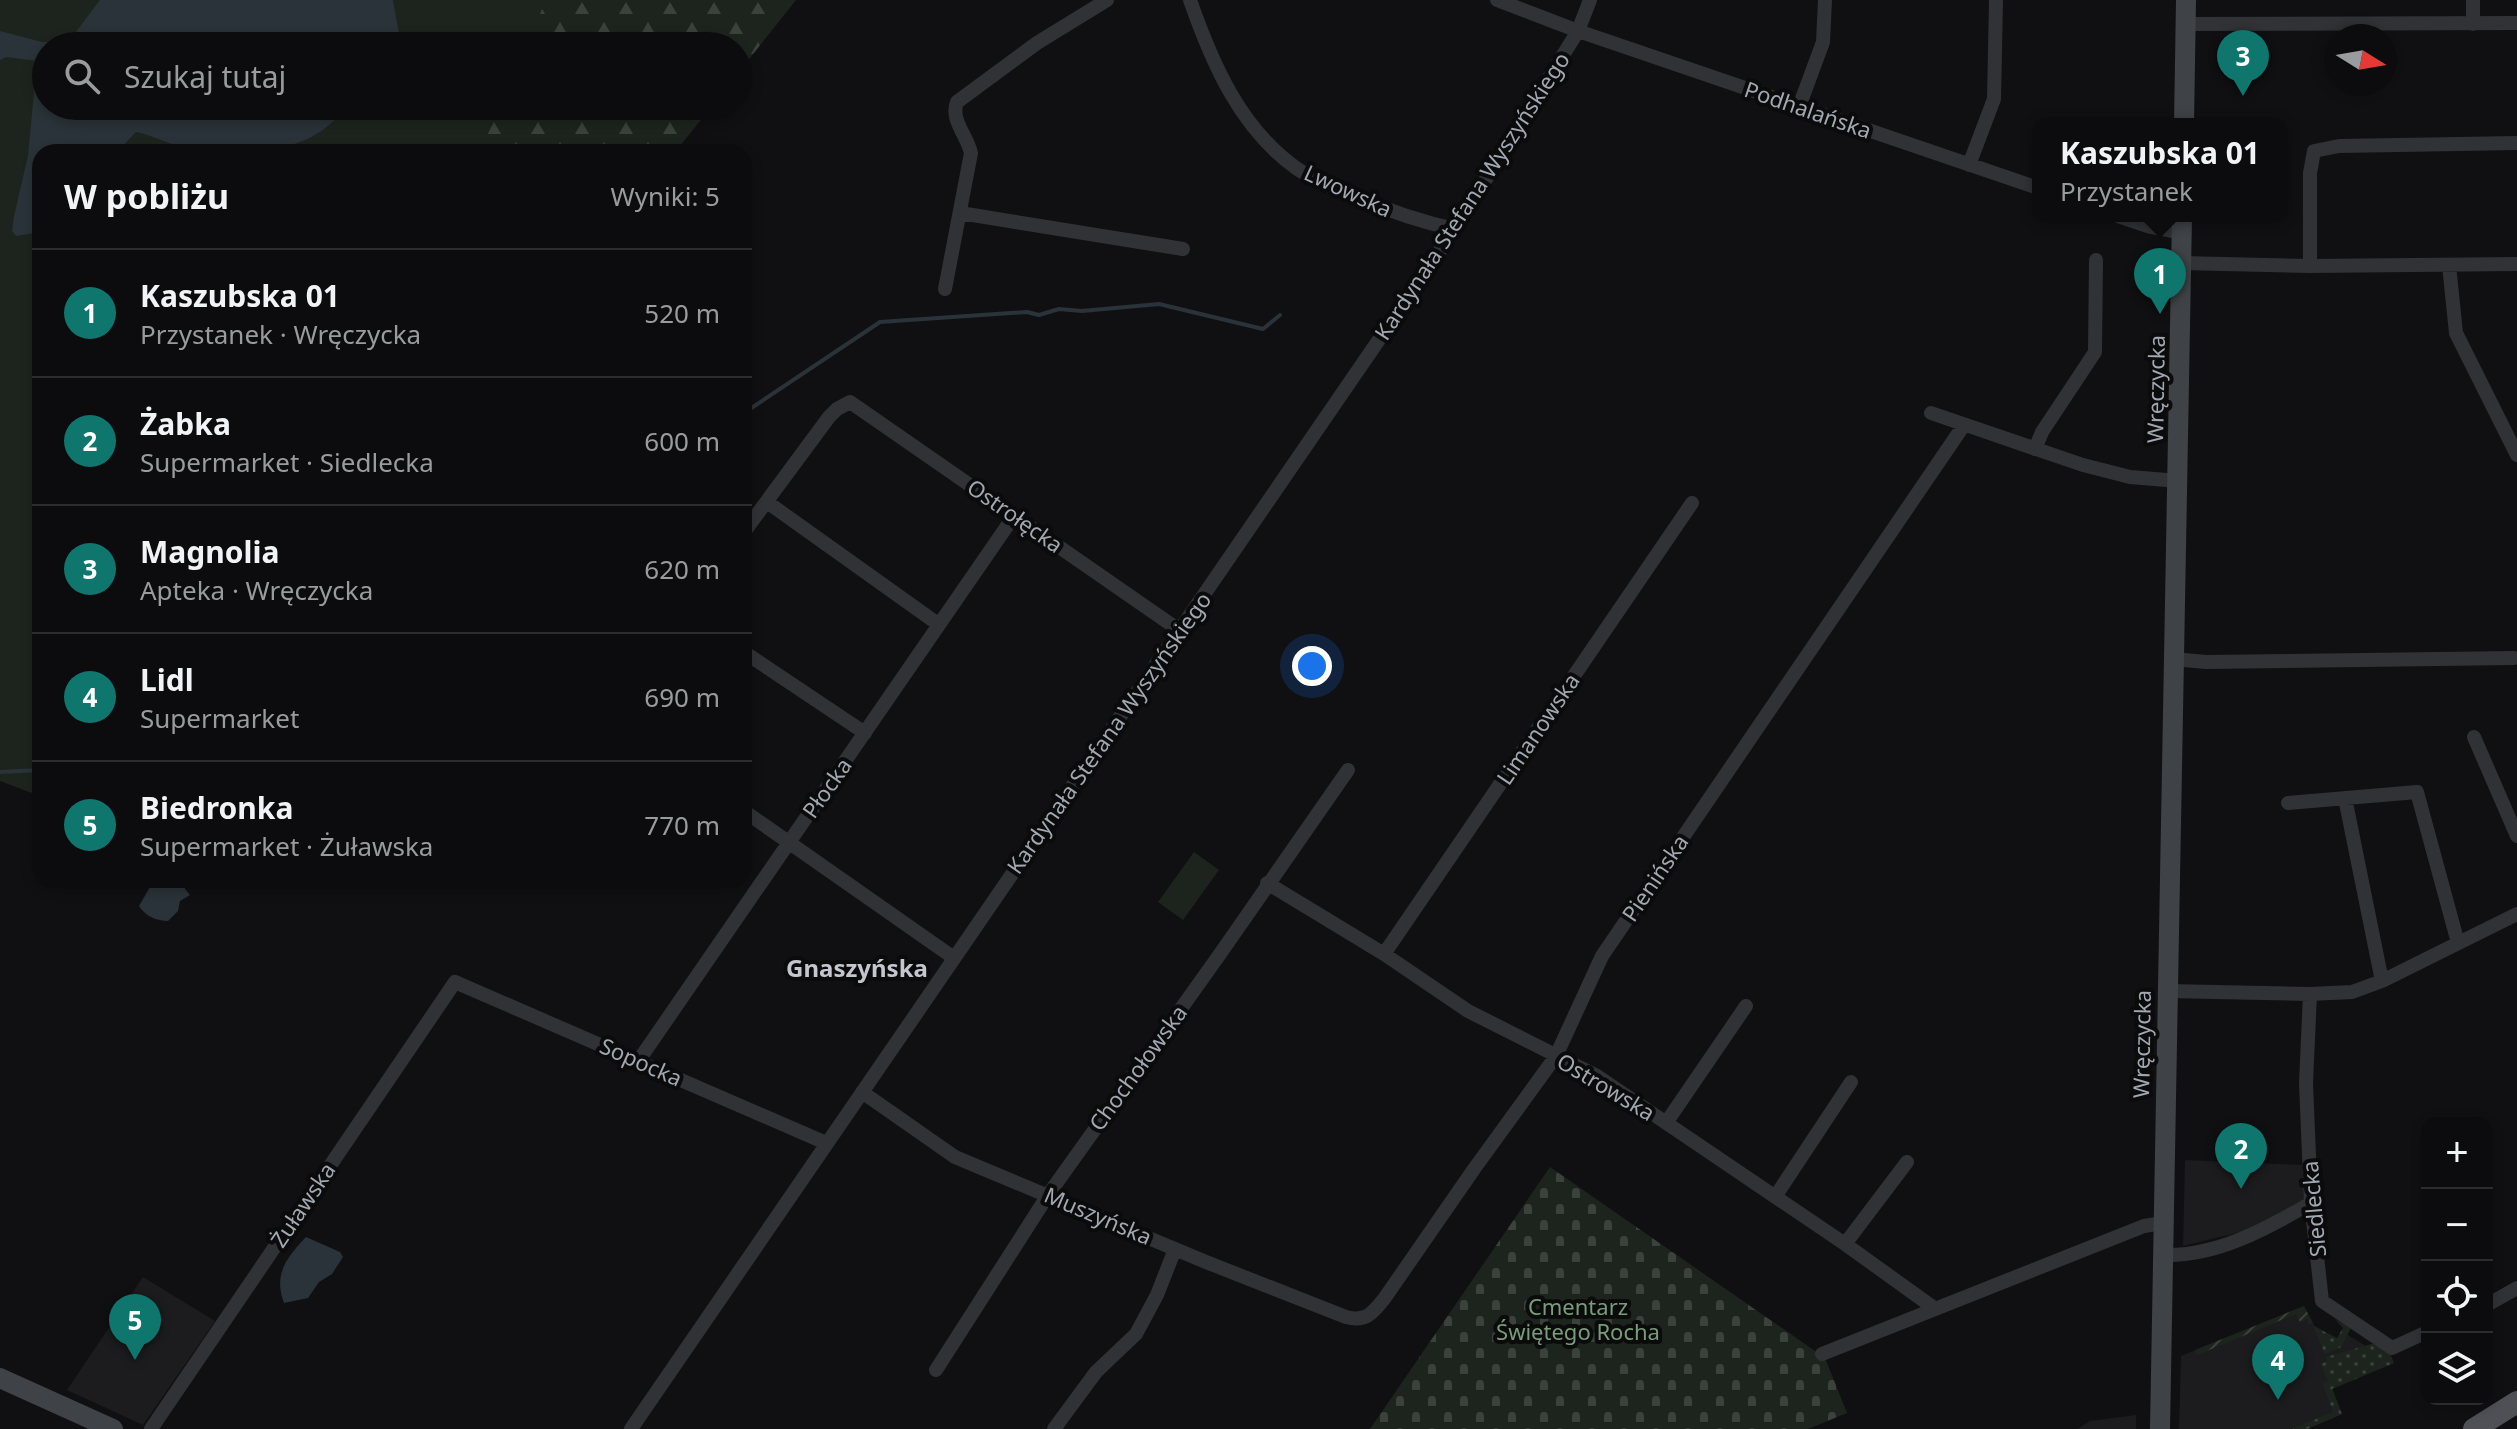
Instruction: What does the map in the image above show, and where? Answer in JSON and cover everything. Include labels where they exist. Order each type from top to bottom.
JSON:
[{"type":"main road","points":[[2184,118],[2186,0]]},
{"type":"main road","name":"Wręczycka","points":[[2160,1429],[2182,225]]},
{"type":"main road","points":[[0,1378],[113,1429]]},
{"type":"main road","points":[[2474,1429],[2517,1402]]},
{"type":"street","points":[[945,289],[971,153],[953,112],[957,102],[1037,43],[1107,0]]},
{"type":"street","name":"Lwowska","points":[[1190,0],[1215,66],[1242,112],[1264,139],[1295,166],[1313,178],[1389,212],[1455,229]]},
{"type":"street","name":"Podhalańska","points":[[1497,0],[1578,31],[2032,186]]},
{"type":"street","name":"Kardynała Stefana Wyszyńskiego","points":[[631,1429],[1455,229],[1578,31],[1590,0]]},
{"type":"street","points":[[1799,107],[1823,42],[1825,0]]},
{"type":"street","points":[[1969,165],[1994,99],[1996,0]]},
{"type":"street","points":[[2473,0],[2473,24]]},
{"type":"street","points":[[2185,24],[2517,23]]},
{"type":"street","points":[[2310,266],[2310,173],[2314,151],[2339,146],[2517,143]]},
{"type":"street","points":[[960,213],[1183,249]]},
{"type":"street","points":[[2136,222],[2151,227],[2182,225]]},
{"type":"street","points":[[2035,449],[2042,432],[2095,352],[2096,260]]},
{"type":"street","points":[[2181,263],[2310,266],[2517,264]]},
{"type":"street","points":[[2449,265],[2456,333],[2517,455]]},
{"type":"street","name":"Ostrołęcka","points":[[767,502],[829,417],[850,402],[1179,630]]},
{"type":"street","points":[[1931,413],[2035,449],[2130,477],[2179,481]]},
{"type":"street","name":"Pienińska","points":[[1346,1317],[1358,1320],[1368,1318],[1384,1299],[1556,1056],[1602,956],[1964,425]]},
{"type":"street","points":[[752,522],[767,502],[938,624]]},
{"type":"street","name":"Limanowska","points":[[1384,954],[1692,503]]},
{"type":"street","name":"Płocka","points":[[639,1060],[1014,516]]},
{"type":"street","points":[[752,657],[865,733]]},
{"type":"street","points":[[2173,659],[2206,662],[2514,658]]},
{"type":"street","points":[[2474,737],[2517,836]]},
{"type":"street","name":"Chochołowska","points":[[936,1370],[1048,1195],[1348,770]]},
{"type":"street","points":[[2288,803],[2417,792],[2458,943]]},
{"type":"street","points":[[2345,798],[2382,981]]},
{"type":"street","points":[[752,817],[954,958]]},
{"type":"street","name":"Ostrowska","points":[[1267,883],[1384,954],[1468,1011],[1597,1076],[1934,1308]]},
{"type":"street","points":[[2167,991],[2352,992],[2382,981],[2517,914]]},
{"type":"street","name":"Sopocka","points":[[455,982],[826,1143]]},
{"type":"street","name":"Żuławska","points":[[151,1429],[455,982]]},
{"type":"street","name":"Siedlecka","points":[[2310,994],[2306,1083],[2311,1203],[2322,1301],[2392,1348],[2425,1333]]},
{"type":"street","points":[[1666,1123],[1746,1006]]},
{"type":"street","points":[[1775,1197],[1851,1082]]},
{"type":"street","name":"Muszyńska","points":[[862,1092],[955,1157],[1346,1317]]},
{"type":"street","points":[[1845,1244],[1907,1162]]},
{"type":"street","points":[[2162,1255],[2195,1254],[2260,1232],[2311,1203]]},
{"type":"street","points":[[1822,1354],[2153,1223],[2163,1223]]},
{"type":"street","points":[[1054,1429],[1096,1372],[1136,1334],[1157,1295],[1175,1249]]},
{"type":"street","points":[[2493,1302],[2517,1288]]},
{"type":"shaded area","points":[[100,0],[393,0],[399,32],[76,32]]},
{"type":"shaded area","points":[[0,31],[32,39],[32,60],[6,57],[0,60]]},
{"type":"shaded area","points":[[32,114],[32,120],[335,120],[296,144],[172,144],[136,132],[125,144],[32,144],[32,233],[16,236],[12,231],[14,216],[28,156]]},
{"type":"shaded area","points":[[149,888],[185,888],[190,895],[180,901],[178,911],[168,921],[152,917],[139,906]]},
{"type":"shaded area","points":[[2185,1160],[2302,1165],[2305,1203],[2261,1227],[2183,1246]]},
{"type":"shaded area","points":[[306,1237],[340,1252],[343,1257],[332,1274],[319,1282],[308,1298],[284,1303],[281,1275],[293,1252]]},
{"type":"shaded area","points":[[143,1277],[215,1321],[143,1425],[67,1390]]},
{"type":"shaded area","points":[[2302,1307],[2315,1326],[2338,1339],[2343,1332],[2394,1363],[2332,1388],[2342,1414],[2307,1429],[2179,1429],[2181,1356]]},
{"type":"shaded area","points":[[2136,1415],[2136,1429],[2077,1429],[2090,1421]]},
{"type":"green space","points":[[0,0],[546,0],[532,32],[32,32],[32,120],[494,120],[483,144],[32,144],[32,793],[0,781]]},
{"type":"green space","points":[[393,0],[796,0],[752,55],[752,32],[399,32]]},
{"type":"green space","points":[[327,120],[701,120],[681,144],[292,144]]},
{"type":"green space","points":[[1194,852],[1219,870],[1183,920],[1158,902]]},
{"type":"green space","name":"Cmentarz Świętego Rocha","points":[[1550,1167],[1825,1358],[1847,1413],[1808,1429],[1370,1429]]},
{"type":"green space","points":[[2304,1306],[2313,1323],[2309,1325],[2307,1319],[2300,1322],[2296,1314],[2197,1355],[2195,1350]]},
{"type":"green space","points":[[2335,1319],[2351,1328],[2341,1347],[2325,1354],[2313,1326],[2337,1338],[2343,1328]]},
{"type":"green space","points":[[2375,1343],[2389,1351],[2394,1363],[2332,1389],[2342,1414],[2307,1429],[2292,1429],[2333,1412],[2323,1384],[2328,1381],[2321,1364],[2327,1361],[2326,1357]]},
{"type":"waterway","points":[[752,408],[880,322],[1027,312],[1039,315],[1059,309],[1082,311],[1159,304],[1263,329],[1280,315]]},
{"type":"waterway","points":[[0,772],[32,770]]},
{"type":"place","name":"Magnolia","points":[[2243,96]]},
{"type":"place","name":"Kaszubska 01","points":[[2160,314]]},
{"type":"place","name":"Żabka","points":[[2241,1189]]},
{"type":"place","name":"Biedronka","points":[[135,1360]]},
{"type":"place","name":"Lidl","points":[[2278,1400]]},
{"type":"district","name":"Gnaszyńska","points":[[857,969]]}]
